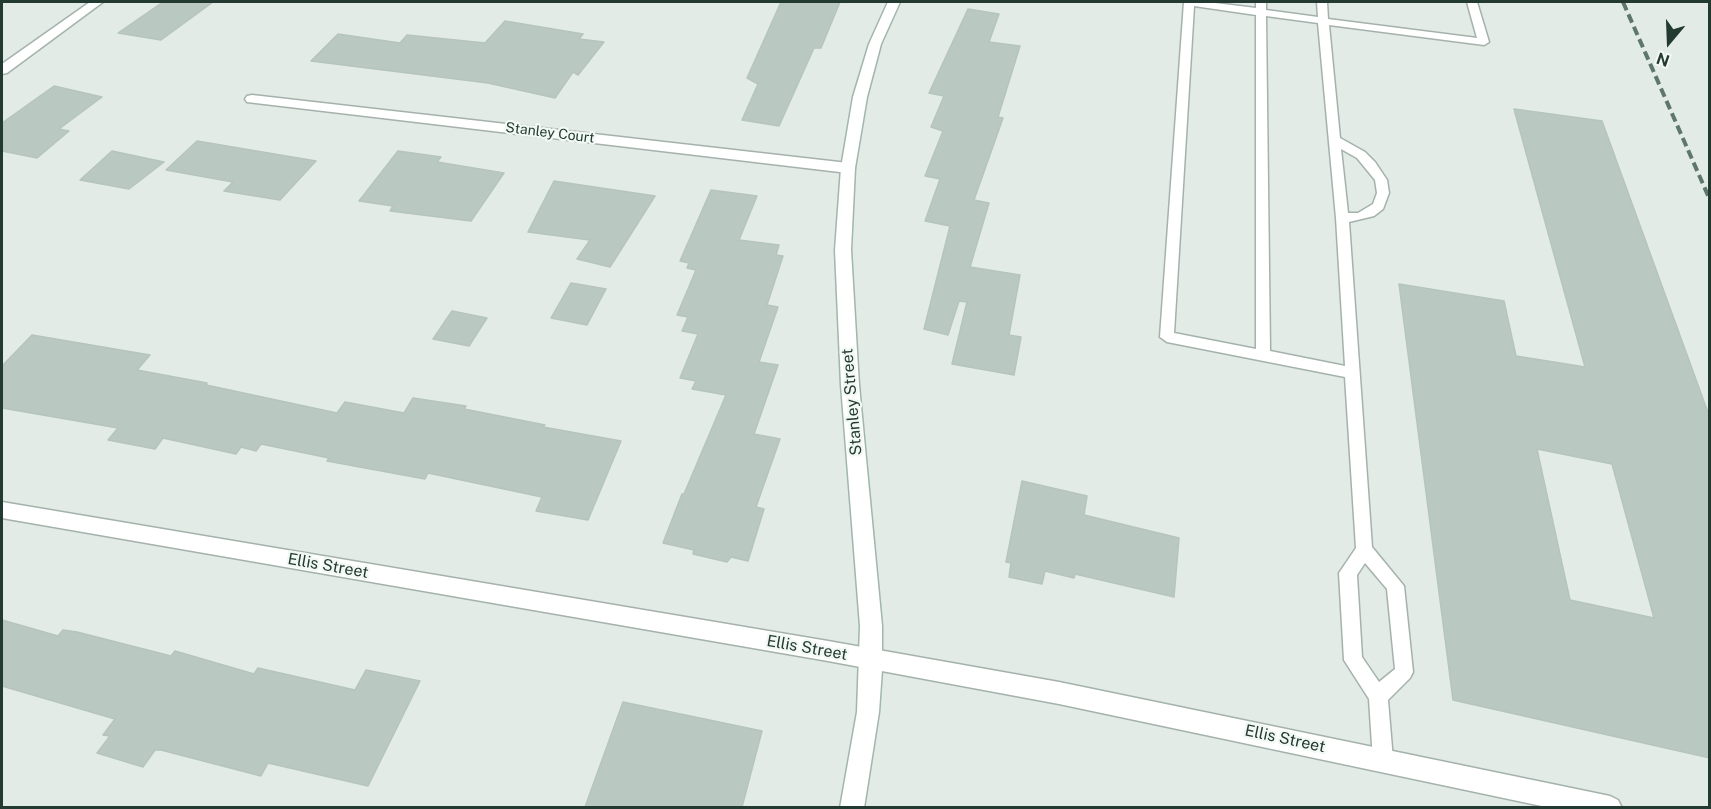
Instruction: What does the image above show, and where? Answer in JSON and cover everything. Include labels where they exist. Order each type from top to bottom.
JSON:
[{"type":"street","points":[[2,70],[97,2]]},
{"type":"street","name":"Stanley Street","points":[[852,807],[868,712],[871,659],[868,575],[849,385],[843,250],[848,168],[853,131],[875,44],[894,2]]},
{"type":"street","name":"Stanley Court","points":[[252,99],[848,168]]},
{"type":"street","name":"Ellis Street","points":[[2,510],[871,659],[1147,710],[1610,807]]},
{"type":"lane","points":[[1353,373],[1167,337],[1189,2],[1261,7],[1323,21],[1484,42],[1472,2]]},
{"type":"lane","points":[[1322,2],[1342,218],[1364,550],[1395,586],[1404,672],[1378,696]]},
{"type":"lane","points":[[1261,7],[1263,356]]},
{"type":"lane","points":[[1334,140],[1360,154],[1371,165],[1381,180],[1383,193],[1379,206],[1370,213],[1342,218]]},
{"type":"lane","points":[[1364,550],[1348,573],[1353,660],[1378,696],[1383,760]]},
{"type":"building","points":[[163,2],[213,2],[161,40],[118,33]]},
{"type":"building","points":[[781,2],[840,2],[821,48],[814,48],[779,126],[742,120],[758,84],[747,78]]},
{"type":"building","points":[[968,9],[999,14],[989,42],[1020,46],[998,117],[1003,118],[974,200],[989,203],[970,267],[1020,275],[1009,335],[1021,337],[1014,375],[952,364],[967,302],[959,301],[948,335],[924,329],[950,226],[925,221],[940,179],[925,176],[943,131],[931,127],[944,96],[929,93]]},
{"type":"building","points":[[505,21],[583,34],[579,39],[604,42],[578,75],[573,72],[555,98],[488,83],[311,61],[338,34],[400,43],[407,35],[485,43]]},
{"type":"building","points":[[54,86],[102,97],[59,129],[69,131],[37,158],[2,151],[2,123]]},
{"type":"building","points":[[1514,109],[1602,121],[1710,418],[1710,758],[1453,700],[1399,284],[1504,301],[1516,356],[1585,367]],"holes":[[[1537,449],[1612,464],[1654,618],[1570,600]]]},
{"type":"building","points":[[197,141],[316,161],[280,200],[224,191],[233,182],[166,170]]},
{"type":"building","points":[[112,151],[164,162],[129,189],[80,180]]},
{"type":"building","points":[[398,151],[441,157],[437,162],[504,173],[471,221],[390,211],[393,206],[359,201]]},
{"type":"building","points":[[554,181],[655,196],[610,267],[577,259],[590,240],[528,232]]},
{"type":"building","points":[[711,190],[757,196],[739,240],[779,245],[776,255],[783,256],[767,305],[778,307],[759,362],[778,365],[754,434],[780,439],[756,507],[764,509],[748,561],[731,557],[727,562],[693,554],[694,550],[663,543],[726,395],[692,389],[696,381],[680,378],[698,334],[682,331],[688,317],[677,315],[696,270],[687,268],[689,263],[680,261]]},
{"type":"building","points":[[571,283],[606,289],[587,325],[551,318]]},
{"type":"building","points":[[452,311],[487,318],[469,346],[433,339]]},
{"type":"building","points":[[32,335],[150,355],[137,370],[207,383],[206,385],[337,413],[345,402],[404,413],[413,398],[466,406],[464,409],[545,425],[543,427],[621,441],[588,520],[536,511],[542,497],[428,473],[425,479],[327,461],[329,458],[261,444],[256,451],[241,447],[236,454],[163,438],[155,449],[108,440],[118,428],[2,408],[2,366]]},
{"type":"building","points":[[1022,481],[1087,496],[1084,515],[1179,538],[1174,597],[1075,574],[1074,578],[1045,571],[1042,584],[1009,577],[1011,563],[1006,562]]},
{"type":"building","points":[[2,620],[58,636],[63,630],[77,632],[171,656],[175,651],[254,674],[258,668],[355,690],[366,670],[420,681],[368,786],[268,763],[261,776],[161,750],[155,750],[143,767],[97,753],[110,736],[103,735],[115,719],[2,686]]},
{"type":"building","points":[[623,702],[762,731],[742,807],[585,807]]},
{"type":"railway","points":[[1623,2],[1710,200]]}]
